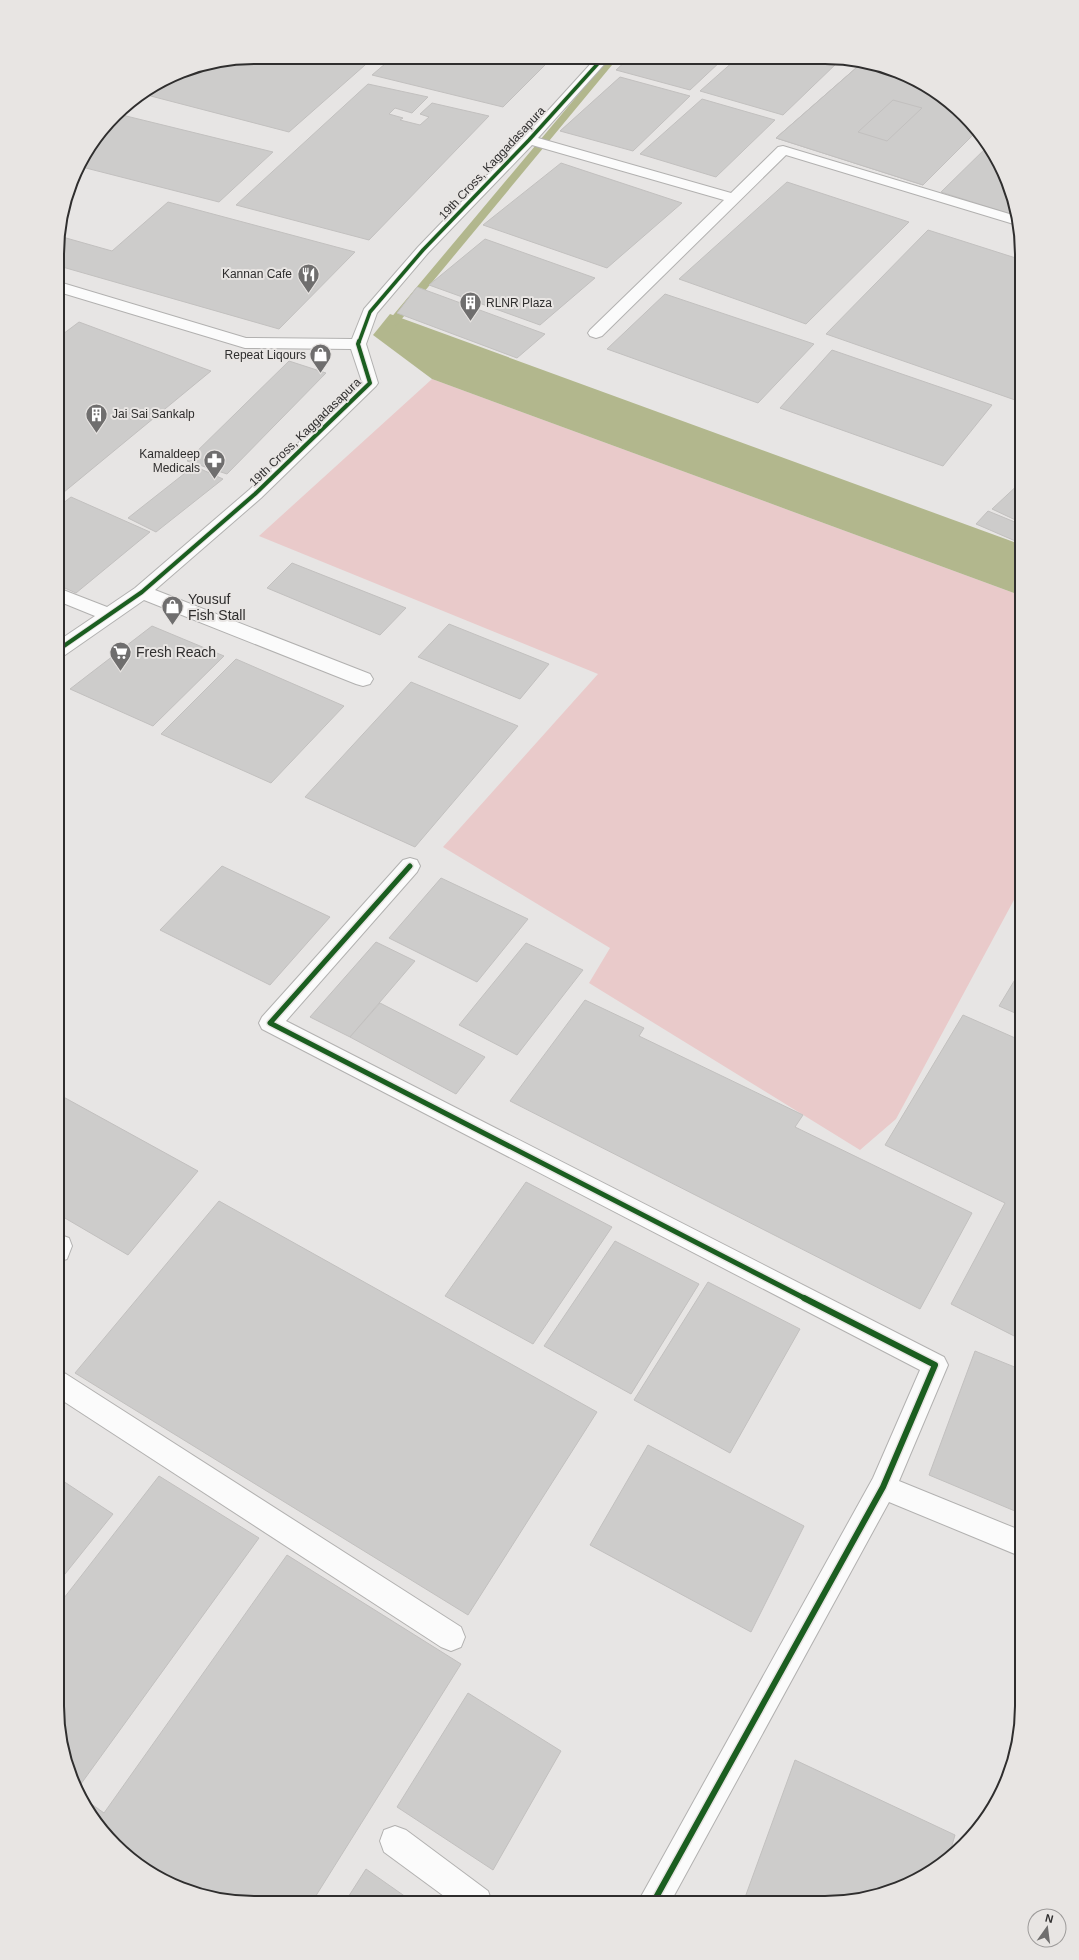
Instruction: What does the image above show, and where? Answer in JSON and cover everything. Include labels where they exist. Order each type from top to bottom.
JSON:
[{"type":"street","name":"19th Cross, Kaggadasapura","points":[[64,646],[142,592],[255,494],[370,383],[358,344],[370,312],[423,250],[529,140],[597,64]]},
{"type":"street","points":[[529,140],[734,198]]},
{"type":"street","points":[[596,333],[783,150],[1011,220]]},
{"type":"street","points":[[64,289],[245,343],[358,344]]},
{"type":"street","points":[[142,592],[363,679]]},
{"type":"street","points":[[64,596],[110,615]]},
{"type":"street","points":[[410,866],[270,1023],[935,1365],[883,1487],[655,1896]]},
{"type":"street","points":[[64,1387],[451,1636]]},
{"type":"street","points":[[883,1487],[1015,1541]]},
{"type":"street","points":[[395,1841],[469,1896]]},
{"type":"shaded area","points":[[390,314],[1015,542],[1015,593],[432,379],[373,335]]},
{"type":"shaded area","points":[[432,379],[1015,593],[1015,898],[896,1119],[860,1150],[589,983],[610,948],[443,847],[598,674],[259,536]]},
{"type":"building","points":[[242,64],[366,64],[289,132],[149,96],[181,78],[205,70]]},
{"type":"building","points":[[385,64],[546,64],[503,107],[372,75]]},
{"type":"building","points":[[623,64],[718,64],[690,90],[616,70]]},
{"type":"building","points":[[730,64],[836,64],[783,115],[700,91]]},
{"type":"building","points":[[857,67],[874,70],[898,78],[920,89],[941,103],[973,135],[923,185],[776,138]],"holes":[[[893,100],[922,108],[887,141],[858,132]]]},
{"type":"building","points":[[857,67],[874,70],[898,78],[920,89],[941,103],[973,135],[923,185],[776,138]]},
{"type":"building","points":[[620,77],[690,96],[633,151],[560,131]]},
{"type":"building","points":[[368,84],[428,97],[412,113],[395,108],[389,114],[403,118],[400,120],[420,125],[429,117],[420,114],[432,103],[489,116],[369,240],[236,205]]},
{"type":"building","points":[[702,99],[775,120],[716,177],[640,154]]},
{"type":"building","points":[[893,100],[922,108],[887,141],[858,132]]},
{"type":"building","points":[[124,116],[273,152],[219,202],[85,168],[103,138]]},
{"type":"building","points":[[984,150],[1001,181],[1011,214],[941,192]]},
{"type":"building","points":[[561,163],[682,203],[607,268],[483,225]]},
{"type":"building","points":[[787,182],[909,222],[806,324],[679,279]]},
{"type":"building","points":[[168,202],[355,252],[279,329],[64,267],[65,238],[112,251]]},
{"type":"building","points":[[928,230],[1015,258],[1015,400],[826,334]]},
{"type":"building","points":[[485,239],[595,278],[540,325],[429,285]]},
{"type":"building","name":"RLNR Plaza","points":[[417,287],[545,334],[517,358],[397,313]]},
{"type":"building","points":[[665,294],[814,344],[758,403],[607,349]]},
{"type":"building","name":"Jai Sai Sankalp","points":[[79,322],[211,371],[64,492],[64,333]]},
{"type":"building","points":[[832,350],[992,405],[943,466],[780,408]]},
{"type":"building","points":[[289,361],[326,373],[227,474],[187,461]]},
{"type":"building","points":[[194,466],[223,479],[156,532],[128,518]]},
{"type":"building","points":[[1015,488],[1015,520],[992,509]]},
{"type":"building","points":[[71,497],[150,532],[76,593],[64,588],[64,502]]},
{"type":"building","points":[[988,511],[1015,522],[1015,541],[976,524]]},
{"type":"building","points":[[292,563],[406,608],[380,635],[267,588]]},
{"type":"building","points":[[449,624],[549,664],[520,699],[418,657]]},
{"type":"building","points":[[152,626],[224,656],[153,726],[70,689]]},
{"type":"building","points":[[236,659],[344,706],[271,783],[161,734]]},
{"type":"building","points":[[411,682],[518,726],[415,847],[305,797]]},
{"type":"building","points":[[222,866],[330,917],[270,985],[160,930]]},
{"type":"building","points":[[441,878],[528,919],[477,982],[389,938]]},
{"type":"building","points":[[376,942],[415,961],[350,1037],[310,1017]]},
{"type":"building","points":[[526,943],[583,970],[517,1055],[459,1025]]},
{"type":"building","points":[[1015,980],[1015,1013],[999,1006]]},
{"type":"building","points":[[585,1000],[644,1028],[639,1036],[803,1115],[795,1127],[972,1213],[920,1309],[510,1101]]},
{"type":"building","points":[[380,1003],[485,1057],[456,1094],[350,1037]]},
{"type":"building","points":[[963,1015],[1015,1038],[1015,1336],[951,1304],[1005,1203],[885,1145]]},
{"type":"building","points":[[64,1097],[198,1171],[128,1255],[64,1218]]},
{"type":"building","points":[[526,1182],[612,1227],[533,1344],[445,1296]]},
{"type":"building","points":[[219,1201],[597,1412],[468,1615],[75,1373]]},
{"type":"building","points":[[615,1241],[699,1284],[631,1394],[544,1346]]},
{"type":"building","points":[[708,1282],[800,1329],[730,1453],[634,1400]]},
{"type":"building","points":[[975,1351],[1015,1367],[1015,1511],[929,1475]]},
{"type":"building","points":[[648,1445],[804,1526],[751,1632],[590,1545]]},
{"type":"building","points":[[159,1476],[259,1538],[81,1784],[70,1755],[64,1718],[64,1598]]},
{"type":"building","points":[[64,1482],[113,1514],[64,1575]]},
{"type":"building","points":[[287,1555],[461,1664],[316,1896],[242,1896],[205,1890],[181,1882],[159,1871],[138,1857],[103,1822],[91,1804],[104,1813]]},
{"type":"building","points":[[468,1693],[561,1751],[493,1870],[397,1807]]},
{"type":"building","points":[[795,1760],[955,1835],[951,1848],[941,1857],[920,1871],[898,1882],[874,1890],[837,1896],[746,1896]]},
{"type":"building","points":[[366,1869],[404,1896],[349,1896]]},
{"type":"waterway","points":[[394,330],[388,328],[609,64]]},
{"type":"cycle path","points":[[64,646],[142,592],[255,494],[370,383],[358,344],[370,312],[423,250],[529,140],[597,64]]},
{"type":"cycle path","points":[[410,866],[270,1023],[935,1365],[883,1487],[657,1896]]},
{"type":"place","name":"Kannan Cafe","points":[[308,294]]},
{"type":"place","name":"RLNR Plaza","points":[[471,322]]},
{"type":"place","name":"Repeat Liqours","points":[[321,374]]},
{"type":"place","name":"Jai Sai Sankalp","points":[[97,434]]},
{"type":"place","name":"Kamaldeep Medicals","points":[[215,480]]},
{"type":"place","name":"Yousuf Fish Stall","points":[[173,626]]},
{"type":"place","name":"Fresh Reach","points":[[120,672]]}]
